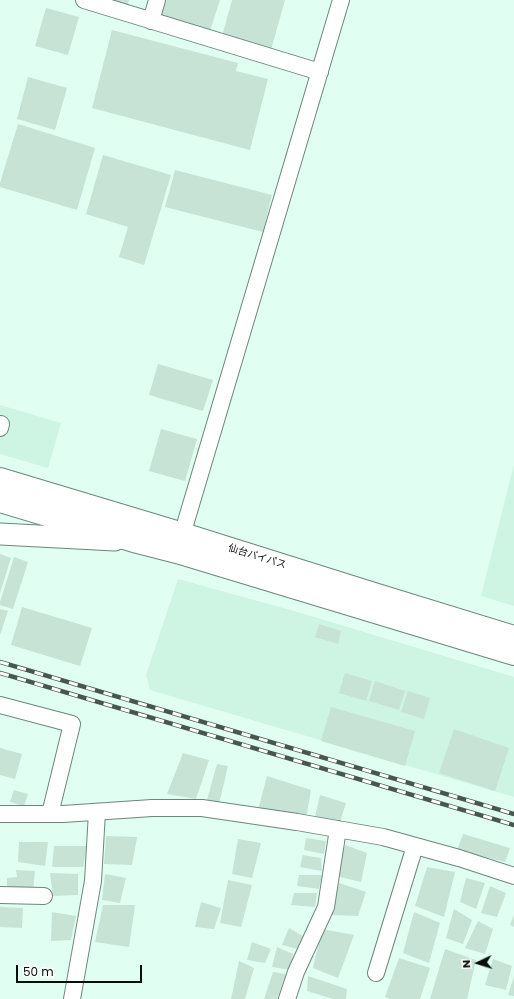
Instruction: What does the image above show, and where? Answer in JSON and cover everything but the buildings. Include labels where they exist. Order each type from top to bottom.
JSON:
[{"type":"highway","name":"仙台バイパス","points":[[0,479],[180,543],[514,654]]},
{"type":"highway","name":"仙台バイパス","points":[[0,501],[134,541],[180,543],[374,594],[514,637]]},
{"type":"main road","points":[[0,534],[134,541]]},
{"type":"street","points":[[84,0],[320,72]]},
{"type":"street","points":[[151,21],[157,0]]},
{"type":"street","points":[[180,543],[341,0]]},
{"type":"street","points":[[0,424],[0,428]]},
{"type":"street","points":[[0,705],[72,724],[50,814]]},
{"type":"street","points":[[0,814],[50,814],[152,808],[202,808],[297,822],[383,837],[459,858],[514,876]]},
{"type":"street","points":[[72,999],[93,881],[97,812]]},
{"type":"street","points":[[287,999],[296,972],[326,907],[338,829]]},
{"type":"street","points":[[376,973],[415,846]]},
{"type":"street","points":[[0,895],[44,896]]},
{"type":"shaded area","points":[[0,405],[61,423],[48,468],[0,454]]},
{"type":"shaded area","points":[[514,464],[514,606],[481,596]]},
{"type":"shaded area","points":[[178,579],[301,613],[514,677],[514,797],[150,690],[146,675]]},
{"type":"railway","points":[[0,662],[514,814]]},
{"type":"railway","points":[[0,673],[514,825]]}]
